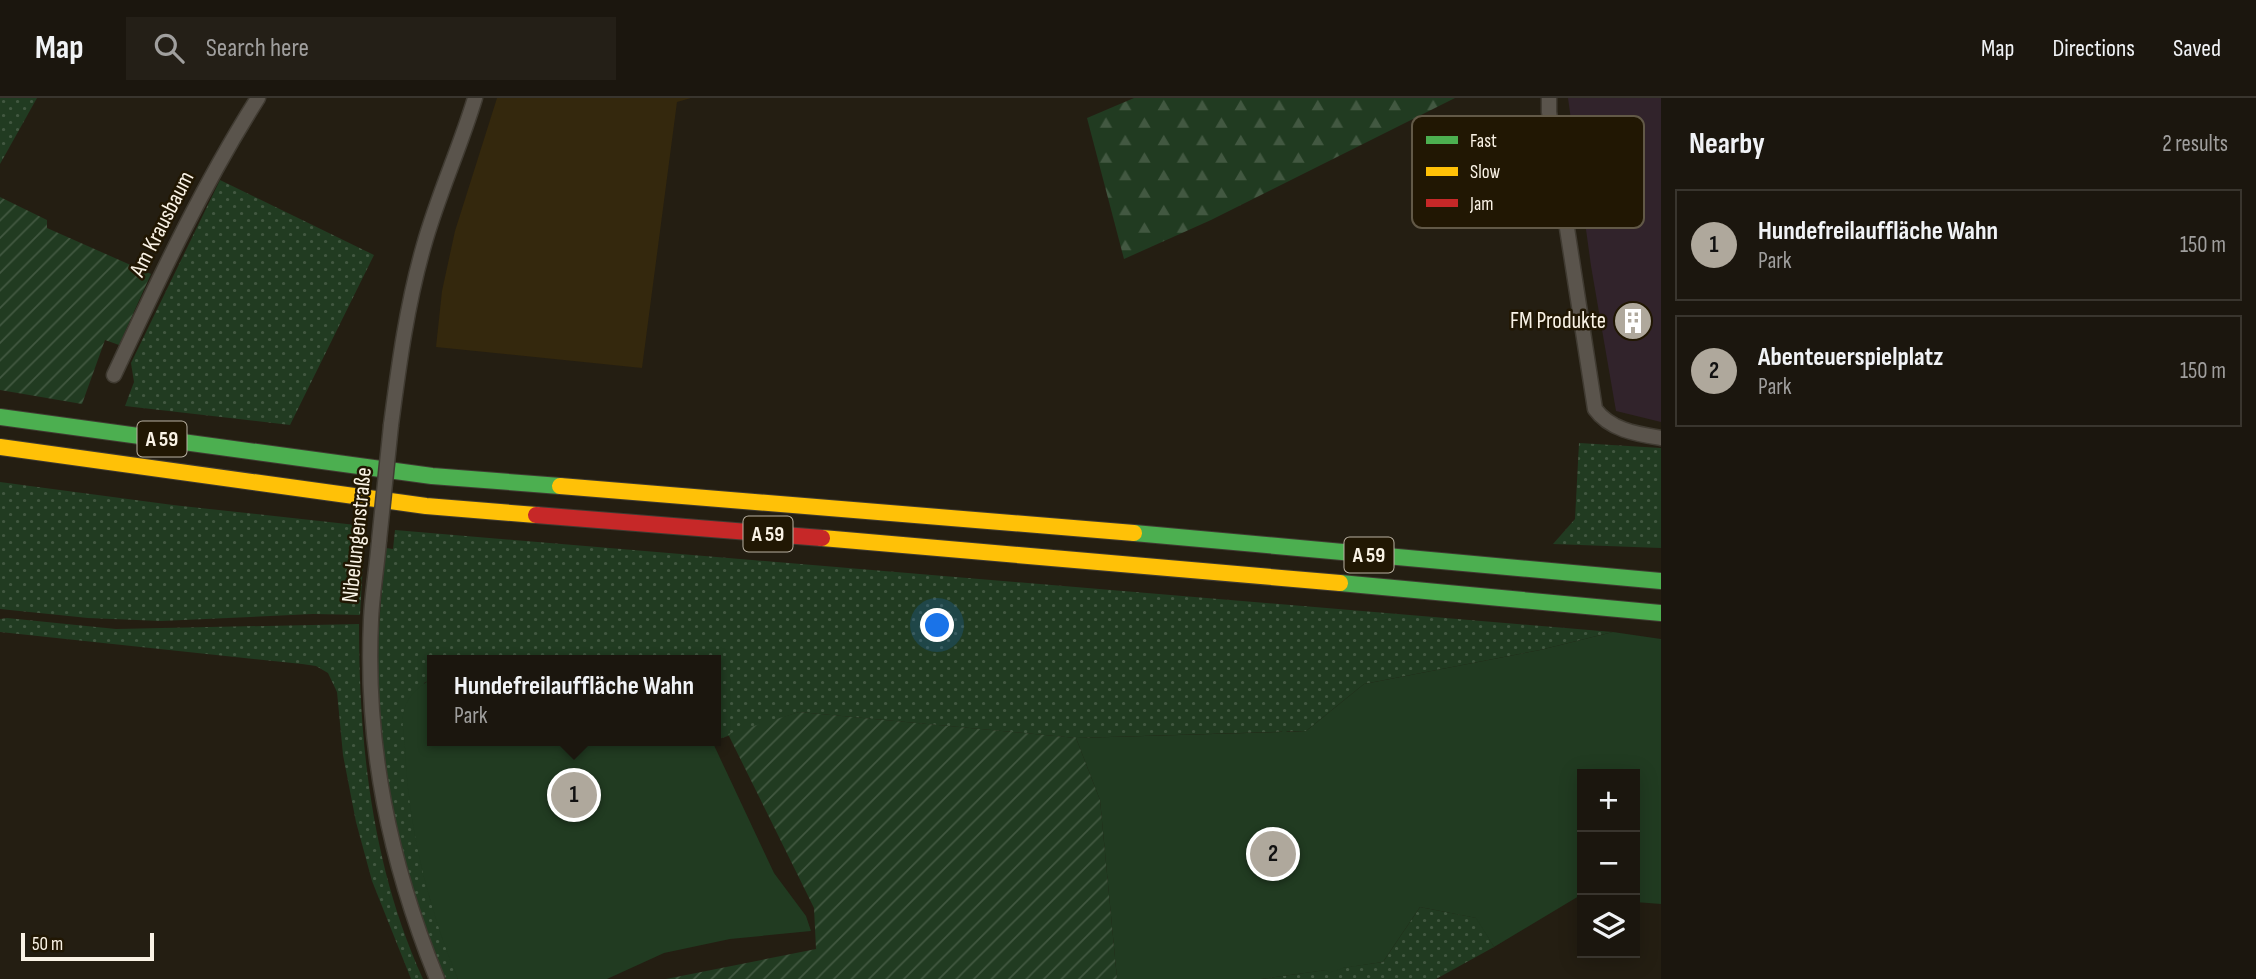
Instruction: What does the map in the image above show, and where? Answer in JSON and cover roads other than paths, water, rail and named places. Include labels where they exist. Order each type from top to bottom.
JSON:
[{"type":"highway","name":"A 59","points":[[0,417],[432,476],[1111,531],[1627,579],[1661,578]]},
{"type":"highway","name":"A 59","points":[[0,447],[426,506],[1096,561],[1661,613]]},
{"type":"highway","points":[[1568,605],[1661,621]]},
{"type":"street","name":"Am Krausbaum","points":[[114,375],[165,266],[258,98]]},
{"type":"street","name":"Nibelungenstraße","points":[[437,979],[405,893],[391,844],[376,759],[371,707],[371,620],[391,425],[412,288],[424,244],[475,98]]},
{"type":"street","points":[[1549,98],[1550,116]]},
{"type":"street","points":[[1567,228],[1595,409],[1603,420],[1618,427],[1632,433],[1661,438]]},
{"type":"place","name":"FM Produkte","points":[[1633,321]]},
{"type":"place","name":"Hundefreilauffläche Wahn","points":[[574,795]]},
{"type":"place","name":"Abenteuerspielplatz","points":[[1273,854]]}]
